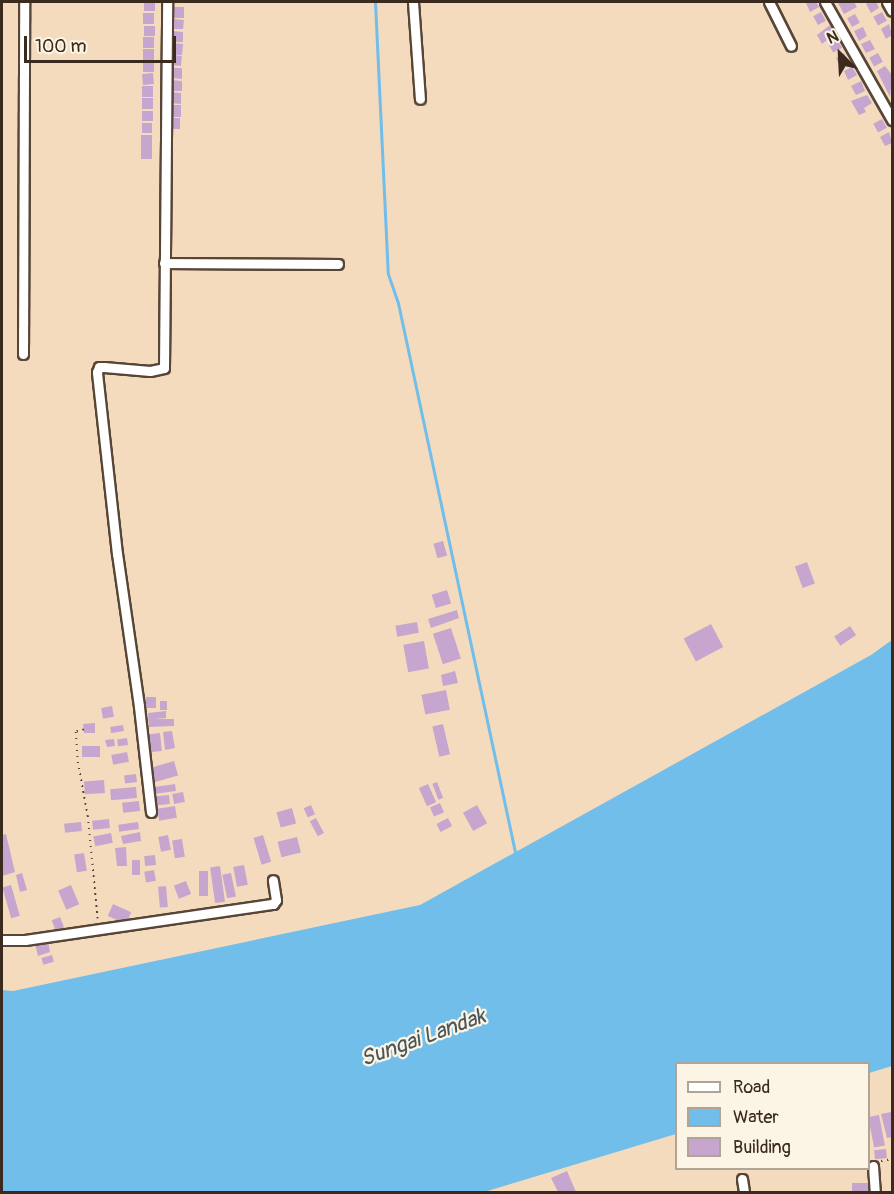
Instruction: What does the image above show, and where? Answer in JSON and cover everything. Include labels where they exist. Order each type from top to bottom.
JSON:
[{"type":"street","points":[[23,354],[24,2]]},
{"type":"street","points":[[151,812],[139,706],[117,554],[97,372],[99,367],[150,371],[164,368],[167,2]]},
{"type":"street","points":[[413,2],[420,99]]},
{"type":"street","points":[[769,2],[791,46]]},
{"type":"street","points":[[825,2],[888,102],[892,120]]},
{"type":"street","points":[[887,2],[892,11]]},
{"type":"street","points":[[164,263],[339,264]]},
{"type":"street","points":[[2,940],[25,940],[273,904],[276,900],[273,880]]},
{"type":"street","points":[[873,1166],[875,1192]]},
{"type":"street","points":[[742,1179],[744,1192]]},
{"type":"path","points":[[84,730],[76,732],[78,762],[88,816],[99,929]]},
{"type":"water","name":"Sungai Landak","points":[[892,640],[892,1066],[870,1073],[870,1062],[675,1062],[675,1134],[484,1192],[2,1192],[2,990],[13,991],[420,905],[871,655]]},
{"type":"building","points":[[144,2],[155,2],[155,11],[144,11]]},
{"type":"building","points":[[816,2],[819,7],[810,12],[806,3]]},
{"type":"building","points":[[854,2],[857,7],[844,14],[838,3]]},
{"type":"building","points":[[876,2],[879,8],[871,13],[866,4]]},
{"type":"building","points":[[173,7],[184,7],[184,18],[173,18]]},
{"type":"building","points":[[821,12],[826,21],[818,25],[813,16]]},
{"type":"building","points":[[882,12],[887,21],[878,26],[873,17]]},
{"type":"building","points":[[143,13],[154,13],[154,24],[143,24]]},
{"type":"building","points":[[855,14],[860,23],[852,27],[847,18]]},
{"type":"building","points":[[173,19],[184,20],[183,29],[173,29]]},
{"type":"building","points":[[889,24],[892,35],[886,39],[881,29]]},
{"type":"building","points":[[830,25],[835,34],[822,44],[817,35]]},
{"type":"building","points":[[144,26],[155,26],[155,36],[144,36]]},
{"type":"building","points":[[863,27],[867,36],[859,41],[854,31]]},
{"type":"building","points":[[173,31],[183,32],[183,42],[172,42]]},
{"type":"building","points":[[143,37],[154,37],[154,48],[143,48]]},
{"type":"building","points":[[837,39],[842,48],[833,53],[828,44]]},
{"type":"building","points":[[870,40],[875,49],[866,53],[861,44]]},
{"type":"building","points":[[172,43],[183,44],[182,55],[172,55]]},
{"type":"building","points":[[143,49],[154,49],[154,60],[143,60]]},
{"type":"building","points":[[844,53],[849,63],[840,67],[836,58]]},
{"type":"building","points":[[878,53],[883,62],[874,67],[869,58]]},
{"type":"building","points":[[172,55],[182,56],[181,66],[171,65]]},
{"type":"building","points":[[143,62],[154,62],[154,72],[143,72]]},
{"type":"building","points":[[885,66],[892,75],[890,97],[877,71]]},
{"type":"building","points":[[852,67],[857,75],[848,80],[844,71]]},
{"type":"building","points":[[172,68],[182,68],[182,79],[171,78]]},
{"type":"building","points":[[153,73],[154,84],[143,85],[142,74]]},
{"type":"building","points":[[171,80],[182,81],[182,91],[170,91]]},
{"type":"building","points":[[861,81],[865,91],[856,95],[851,86]]},
{"type":"building","points":[[142,86],[153,86],[153,97],[142,97]]},
{"type":"building","points":[[171,92],[181,93],[181,104],[171,103]]},
{"type":"building","points":[[867,95],[872,103],[864,108],[866,112],[859,115],[851,101]]},
{"type":"building","points":[[142,98],[153,98],[153,109],[142,109]]},
{"type":"building","points":[[171,105],[181,105],[181,117],[171,117]]},
{"type":"building","points":[[142,111],[153,111],[153,121],[142,121]]},
{"type":"building","points":[[170,118],[180,118],[180,129],[170,129]]},
{"type":"building","points":[[882,119],[887,128],[878,133],[873,124]]},
{"type":"building","points":[[142,123],[152,123],[152,133],[142,133]]},
{"type":"building","points":[[889,132],[892,143],[885,146],[880,137]]},
{"type":"building","points":[[141,135],[152,135],[152,159],[141,159]]},
{"type":"building","points":[[443,541],[447,555],[438,558],[433,544]]},
{"type":"building","points":[[807,562],[815,584],[803,588],[795,566]]},
{"type":"building","points":[[447,590],[451,603],[436,608],[432,595]]},
{"type":"building","points":[[457,610],[459,618],[431,628],[428,619]]},
{"type":"building","points":[[417,622],[419,633],[397,637],[395,626]]},
{"type":"building","points":[[711,624],[723,647],[696,662],[684,639]]},
{"type":"building","points":[[850,626],[856,635],[840,646],[834,637]]},
{"type":"building","points":[[451,628],[461,658],[443,664],[433,634]]},
{"type":"building","points":[[424,641],[429,669],[408,672],[403,645]]},
{"type":"building","points":[[455,671],[458,683],[443,686],[441,675]]},
{"type":"building","points":[[446,690],[450,710],[425,714],[421,695]]},
{"type":"building","points":[[146,697],[156,697],[156,708],[146,708]]},
{"type":"building","points":[[160,701],[167,701],[167,710],[160,710]]},
{"type":"building","points":[[112,706],[114,717],[103,719],[101,708]]},
{"type":"building","points":[[166,711],[166,718],[155,719],[174,719],[174,726],[149,727],[148,713]]},
{"type":"building","points":[[95,723],[95,733],[84,733],[83,724]]},
{"type":"building","points":[[443,724],[450,754],[439,757],[432,726]]},
{"type":"building","points":[[123,725],[124,731],[111,733],[110,727]]},
{"type":"building","points":[[172,731],[175,748],[165,750],[163,732]]},
{"type":"building","points":[[160,733],[162,751],[151,752],[149,734]]},
{"type":"building","points":[[127,738],[128,745],[118,746],[117,739]]},
{"type":"building","points":[[114,739],[115,746],[107,747],[105,740]]},
{"type":"building","points":[[82,746],[100,746],[100,757],[82,757]]},
{"type":"building","points":[[127,752],[129,762],[113,765],[111,755]]},
{"type":"building","points":[[174,761],[178,775],[153,783],[149,768]]},
{"type":"building","points":[[136,774],[137,782],[125,783],[124,775]]},
{"type":"building","points":[[104,780],[105,793],[85,794],[84,781]]},
{"type":"building","points":[[437,782],[443,798],[438,800],[432,784]]},
{"type":"building","points":[[175,784],[176,791],[155,794],[154,787]]},
{"type":"building","points":[[428,784],[436,802],[427,806],[419,788]]},
{"type":"building","points":[[136,787],[137,798],[111,800],[110,789]]},
{"type":"building","points":[[183,792],[185,802],[174,804],[172,794]]},
{"type":"building","points":[[169,795],[170,804],[155,806],[154,797]]},
{"type":"building","points":[[139,801],[140,811],[123,813],[122,803]]},
{"type":"building","points":[[440,803],[444,812],[434,817],[430,807]]},
{"type":"building","points":[[311,805],[315,814],[308,817],[304,808]]},
{"type":"building","points":[[477,805],[487,823],[473,831],[463,813]]},
{"type":"building","points":[[175,806],[177,818],[159,821],[157,809]]},
{"type":"building","points":[[292,808],[296,823],[281,828],[277,812]]},
{"type":"building","points":[[316,818],[324,833],[318,836],[310,821]]},
{"type":"building","points":[[448,818],[452,826],[441,832],[436,824]]},
{"type":"building","points":[[109,819],[110,828],[93,830],[92,821]]},
{"type":"building","points":[[81,822],[82,831],[65,833],[64,824]]},
{"type":"building","points":[[138,822],[139,829],[119,832],[118,825]]},
{"type":"building","points":[[140,832],[141,841],[123,844],[121,836]]},
{"type":"building","points":[[111,833],[113,843],[95,846],[93,836]]},
{"type":"building","points":[[6,834],[15,872],[2,876],[2,835]]},
{"type":"building","points":[[168,835],[171,850],[161,852],[158,837]]},
{"type":"building","points":[[263,835],[271,862],[262,865],[253,838]]},
{"type":"building","points":[[297,837],[301,853],[281,857],[278,842]]},
{"type":"building","points":[[182,839],[185,857],[175,858],[172,841]]},
{"type":"building","points":[[126,847],[127,866],[117,866],[115,848]]},
{"type":"building","points":[[84,853],[87,871],[77,872],[74,855]]},
{"type":"building","points":[[155,855],[156,865],[145,866],[144,856]]},
{"type":"building","points":[[132,860],[140,860],[140,875],[132,875]]},
{"type":"building","points":[[244,865],[248,885],[237,887],[233,867]]},
{"type":"building","points":[[220,866],[225,902],[215,903],[210,867]]},
{"type":"building","points":[[154,870],[156,881],[146,883],[144,872]]},
{"type":"building","points":[[199,871],[208,871],[208,896],[199,896]]},
{"type":"building","points":[[22,873],[27,890],[20,892],[16,875]]},
{"type":"building","points":[[231,873],[236,896],[227,898],[222,875]]},
{"type":"building","points":[[186,881],[191,894],[179,899],[174,886]]},
{"type":"building","points":[[11,885],[20,916],[11,918],[2,887]]},
{"type":"building","points":[[71,885],[79,904],[66,910],[58,890]]},
{"type":"building","points":[[166,886],[168,907],[160,908],[158,887]]},
{"type":"building","points":[[113,904],[131,912],[126,924],[108,916]]},
{"type":"building","points":[[60,917],[64,927],[56,931],[52,920]]},
{"type":"building","points":[[48,941],[50,952],[38,956],[35,944]]},
{"type":"building","points":[[52,955],[54,962],[43,965],[41,958]]},
{"type":"building","points":[[891,1112],[892,1137],[887,1138],[881,1114]]},
{"type":"building","points":[[879,1115],[885,1145],[874,1148],[870,1117]]},
{"type":"building","points":[[886,1149],[887,1158],[875,1159],[874,1150]]},
{"type":"building","points":[[567,1171],[576,1192],[558,1192],[551,1178]]},
{"type":"building","points":[[852,1183],[872,1183],[872,1192],[852,1192]]},
{"type":"waterway","points":[[375,2],[388,274],[398,303],[515,852]]}]
